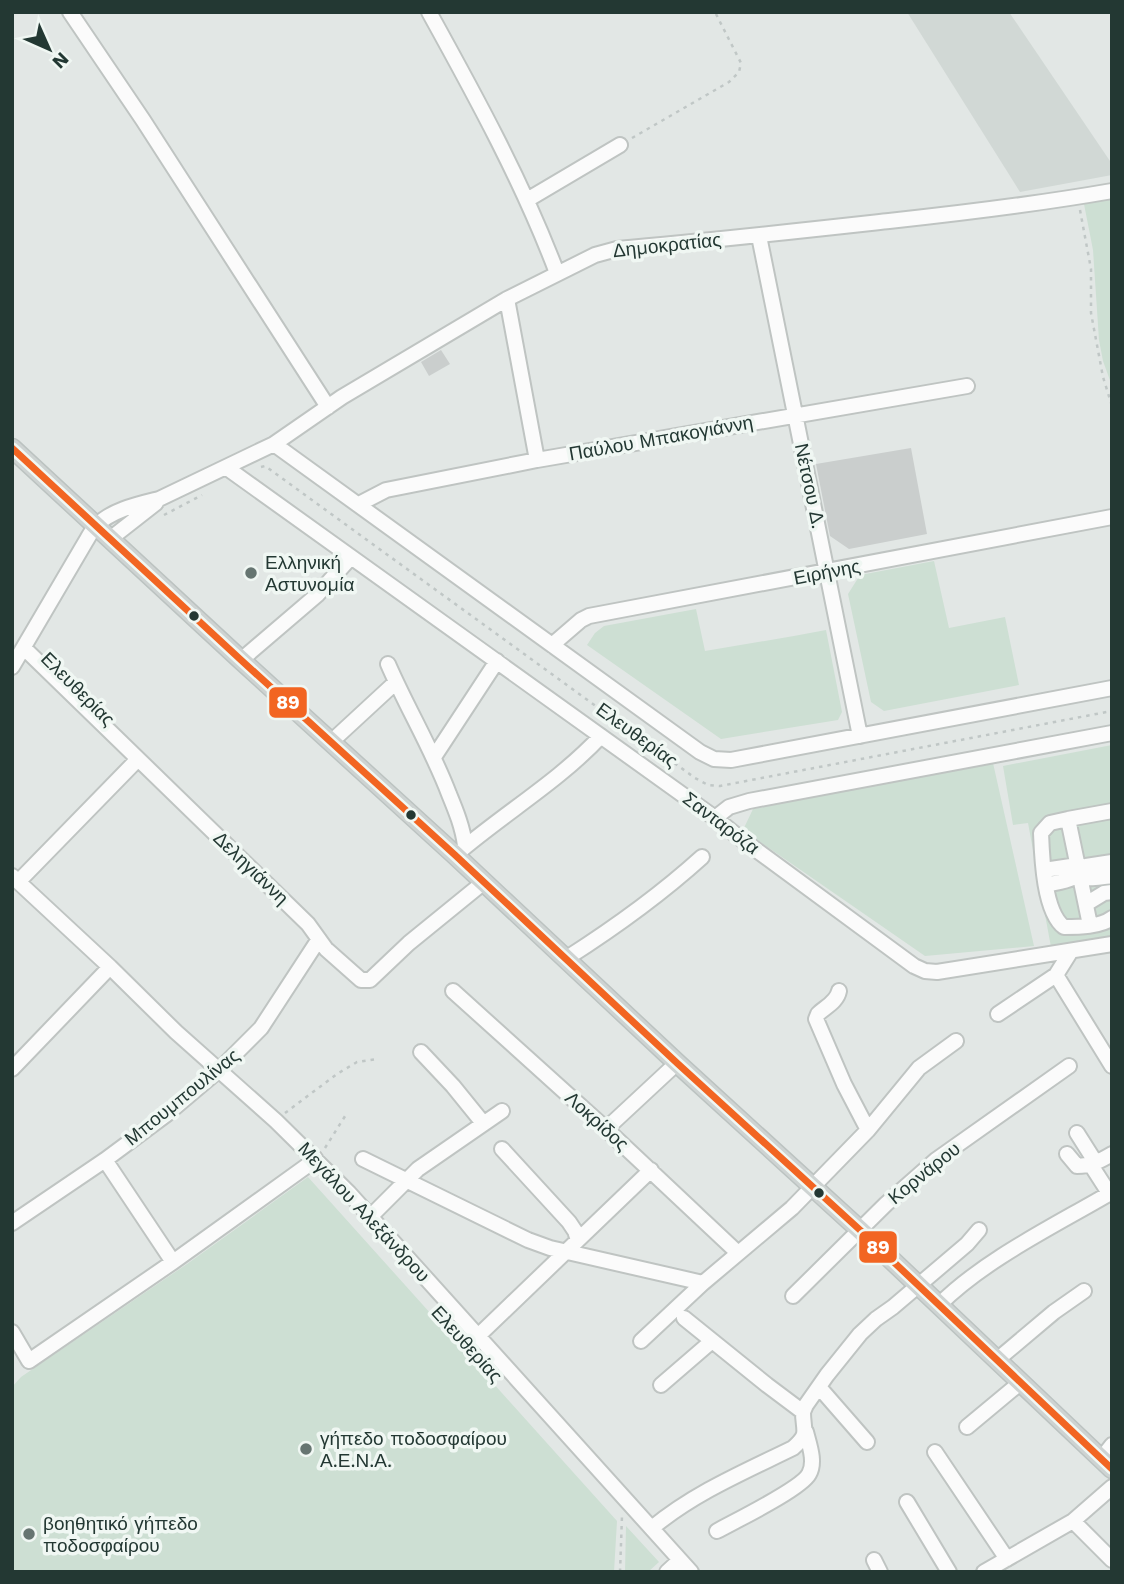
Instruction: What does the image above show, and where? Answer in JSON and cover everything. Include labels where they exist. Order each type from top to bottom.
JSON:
[{"type":"main road","points":[[12,449],[331,742],[460,850],[484,881],[677,1063],[860,1230],[1020,1382],[1108,1458]]},
{"type":"street","points":[[70,12],[328,407]]},
{"type":"street","points":[[429,12],[527,200],[557,274]]},
{"type":"street","points":[[527,200],[620,145]]},
{"type":"street","name":"Δημοκρατίας","points":[[96,526],[123,510],[233,472],[328,407],[507,299],[607,251],[951,214],[1112,191]]},
{"type":"street","name":"Νέτσου Δ.","points":[[759,236],[860,736]]},
{"type":"street","points":[[507,299],[537,460]]},
{"type":"street","name":"Παύλου Μπακογιάννη","points":[[359,504],[386,491],[537,460],[967,386]]},
{"type":"street","name":"Ελευθερίας","points":[[274,444],[700,752],[714,759],[731,760],[1112,688]]},
{"type":"street","name":"Σανταρόζα","points":[[233,472],[715,818],[914,966],[937,972],[1112,944]]},
{"type":"street","name":"Δημοκρατίας","points":[[110,539],[159,499]]},
{"type":"street","name":"Ειρήνης","points":[[552,645],[589,616],[1112,517]]},
{"type":"street","points":[[12,667],[96,526]]},
{"type":"street","points":[[241,660],[317,595],[351,557]]},
{"type":"street","name":"Δεληγιάννη","points":[[24,648],[308,924],[330,954],[361,980],[370,980],[484,881]]},
{"type":"street","points":[[434,757],[497,661]]},
{"type":"street","points":[[388,664],[434,757],[460,822],[460,850]]},
{"type":"street","points":[[331,742],[396,682]]},
{"type":"street","points":[[715,818],[729,807],[749,801],[1112,733]]},
{"type":"street","points":[[460,850],[586,753],[601,736]]},
{"type":"street","points":[[15,879],[138,759]]},
{"type":"street","points":[[1112,811],[1049,823],[1041,833],[1045,877],[1054,916],[1059,923],[1064,927],[1090,925],[1107,922],[1112,918]]},
{"type":"street","points":[[1068,819],[1090,925]]},
{"type":"street","points":[[567,958],[634,913],[702,858]]},
{"type":"street","points":[[1045,877],[1072,879],[1080,875],[1086,866],[1112,862]]},
{"type":"street","points":[[1080,875],[1088,879],[1112,876]]},
{"type":"street","name":"Μεγάλου Αλεξάνδρου","points":[[15,879],[176,1032],[315,1158],[691,1572]]},
{"type":"street","points":[[1086,904],[1104,893],[1112,892]]},
{"type":"street","name":"Μπουμπουλίνας","points":[[12,1223],[105,1160],[167,1114],[219,1070],[261,1028],[319,939]]},
{"type":"street","points":[[998,1014],[1056,975],[1071,951]]},
{"type":"street","points":[[12,1069],[110,967]]},
{"type":"street","points":[[1056,975],[1112,1066]]},
{"type":"street","points":[[839,991],[835,1000],[818,1014],[816,1019],[844,1084],[868,1130]]},
{"type":"street","name":"Λοκρίδος","points":[[453,992],[651,1170],[741,1258]]},
{"type":"street","points":[[689,1297],[708,1289],[741,1258],[868,1130],[911,1076],[957,1041]]},
{"type":"street","points":[[421,1052],[483,1123]]},
{"type":"street","points":[[606,1129],[677,1063]]},
{"type":"street","name":"Κορνάρου","points":[[793,1296],[886,1203],[936,1160],[1069,1066]]},
{"type":"street","points":[[370,1217],[418,1169],[502,1111]]},
{"type":"street","points":[[939,1305],[953,1291],[992,1263],[1110,1192],[1077,1133]]},
{"type":"street","points":[[502,1149],[569,1222],[578,1240]]},
{"type":"street","points":[[1067,1154],[1077,1166],[1094,1164],[1112,1153]]},
{"type":"street","points":[[12,1332],[29,1361],[173,1262],[315,1158]]},
{"type":"street","points":[[363,1159],[528,1240],[565,1252],[703,1283]]},
{"type":"street","points":[[105,1160],[173,1262]]},
{"type":"street","points":[[478,1336],[651,1170]]},
{"type":"street","points":[[717,1531],[786,1492],[810,1473],[811,1452],[803,1412],[806,1405],[860,1334],[919,1286],[979,1230]]},
{"type":"street","points":[[641,1341],[703,1283],[741,1258]]},
{"type":"street","points":[[997,1360],[1084,1290]]},
{"type":"street","points":[[684,1318],[803,1412]]},
{"type":"street","points":[[661,1385],[712,1341]]},
{"type":"street","points":[[967,1427],[1020,1382]]},
{"type":"street","points":[[819,1387],[867,1442]]},
{"type":"street","points":[[652,1528],[693,1498],[793,1448],[806,1432]]},
{"type":"street","points":[[935,1452],[1007,1559]]},
{"type":"street","points":[[984,1572],[1073,1521],[1112,1487]]},
{"type":"street","points":[[906,1502],[949,1572]]},
{"type":"street","points":[[1073,1521],[1112,1560]]},
{"type":"street","points":[[667,1572],[680,1560]]},
{"type":"path","points":[[620,145],[729,82],[739,72],[741,63],[715,12]]},
{"type":"path","points":[[1077,197],[1091,269],[1091,313],[1101,367],[1112,406]]},
{"type":"path","name":"Ελευθερίας","points":[[233,472],[265,466],[695,778],[709,785],[720,786],[1112,711]]},
{"type":"path","points":[[156,520],[203,495]]},
{"type":"path","points":[[276,1121],[337,1074],[358,1062],[377,1059]]},
{"type":"path","points":[[315,1158],[328,1145],[346,1113]]},
{"type":"path","points":[[620,1572],[623,1516]]},
{"type":"shaded area","points":[[907,12],[1009,12],[1112,164],[1112,175],[1020,192]]},
{"type":"green space","points":[[1112,198],[1112,386],[1099,340],[1093,250],[1084,204]]},
{"type":"green space","points":[[934,561],[949,628],[1005,617],[1019,685],[884,711],[871,702],[848,594],[860,575]]},
{"type":"green space","points":[[696,609],[705,651],[826,630],[842,712],[838,720],[721,739],[587,645],[604,626]]},
{"type":"green space","points":[[1112,745],[1112,937],[1051,947],[1028,823],[1013,825],[1003,766]]},
{"type":"green space","points":[[993,763],[1034,946],[925,956],[743,830],[753,809]]},
{"type":"green space","points":[[308,1177],[617,1521],[614,1572],[12,1572],[12,1387],[21,1377],[187,1264]]},
{"type":"green space","points":[[626,1526],[659,1562],[648,1572],[625,1572]]},
{"type":"building","points":[[441,350],[450,364],[429,376],[421,362]]},
{"type":"building","points":[[911,448],[927,534],[849,549],[830,536],[816,464]]},
{"type":"transit line","name":"89","points":[[12,448],[860,1230],[1112,1469]]},
{"type":"place","name":"Ελληνική Αστυνομία","points":[[251,573]]},
{"type":"place","name":"γήπεδο ποδοσφαίρου Α.Ε.Ν.Α.","points":[[306,1449]]},
{"type":"place","name":"βοηθητικό γήπεδο ποδοσφαίρου","points":[[29,1534]]}]
